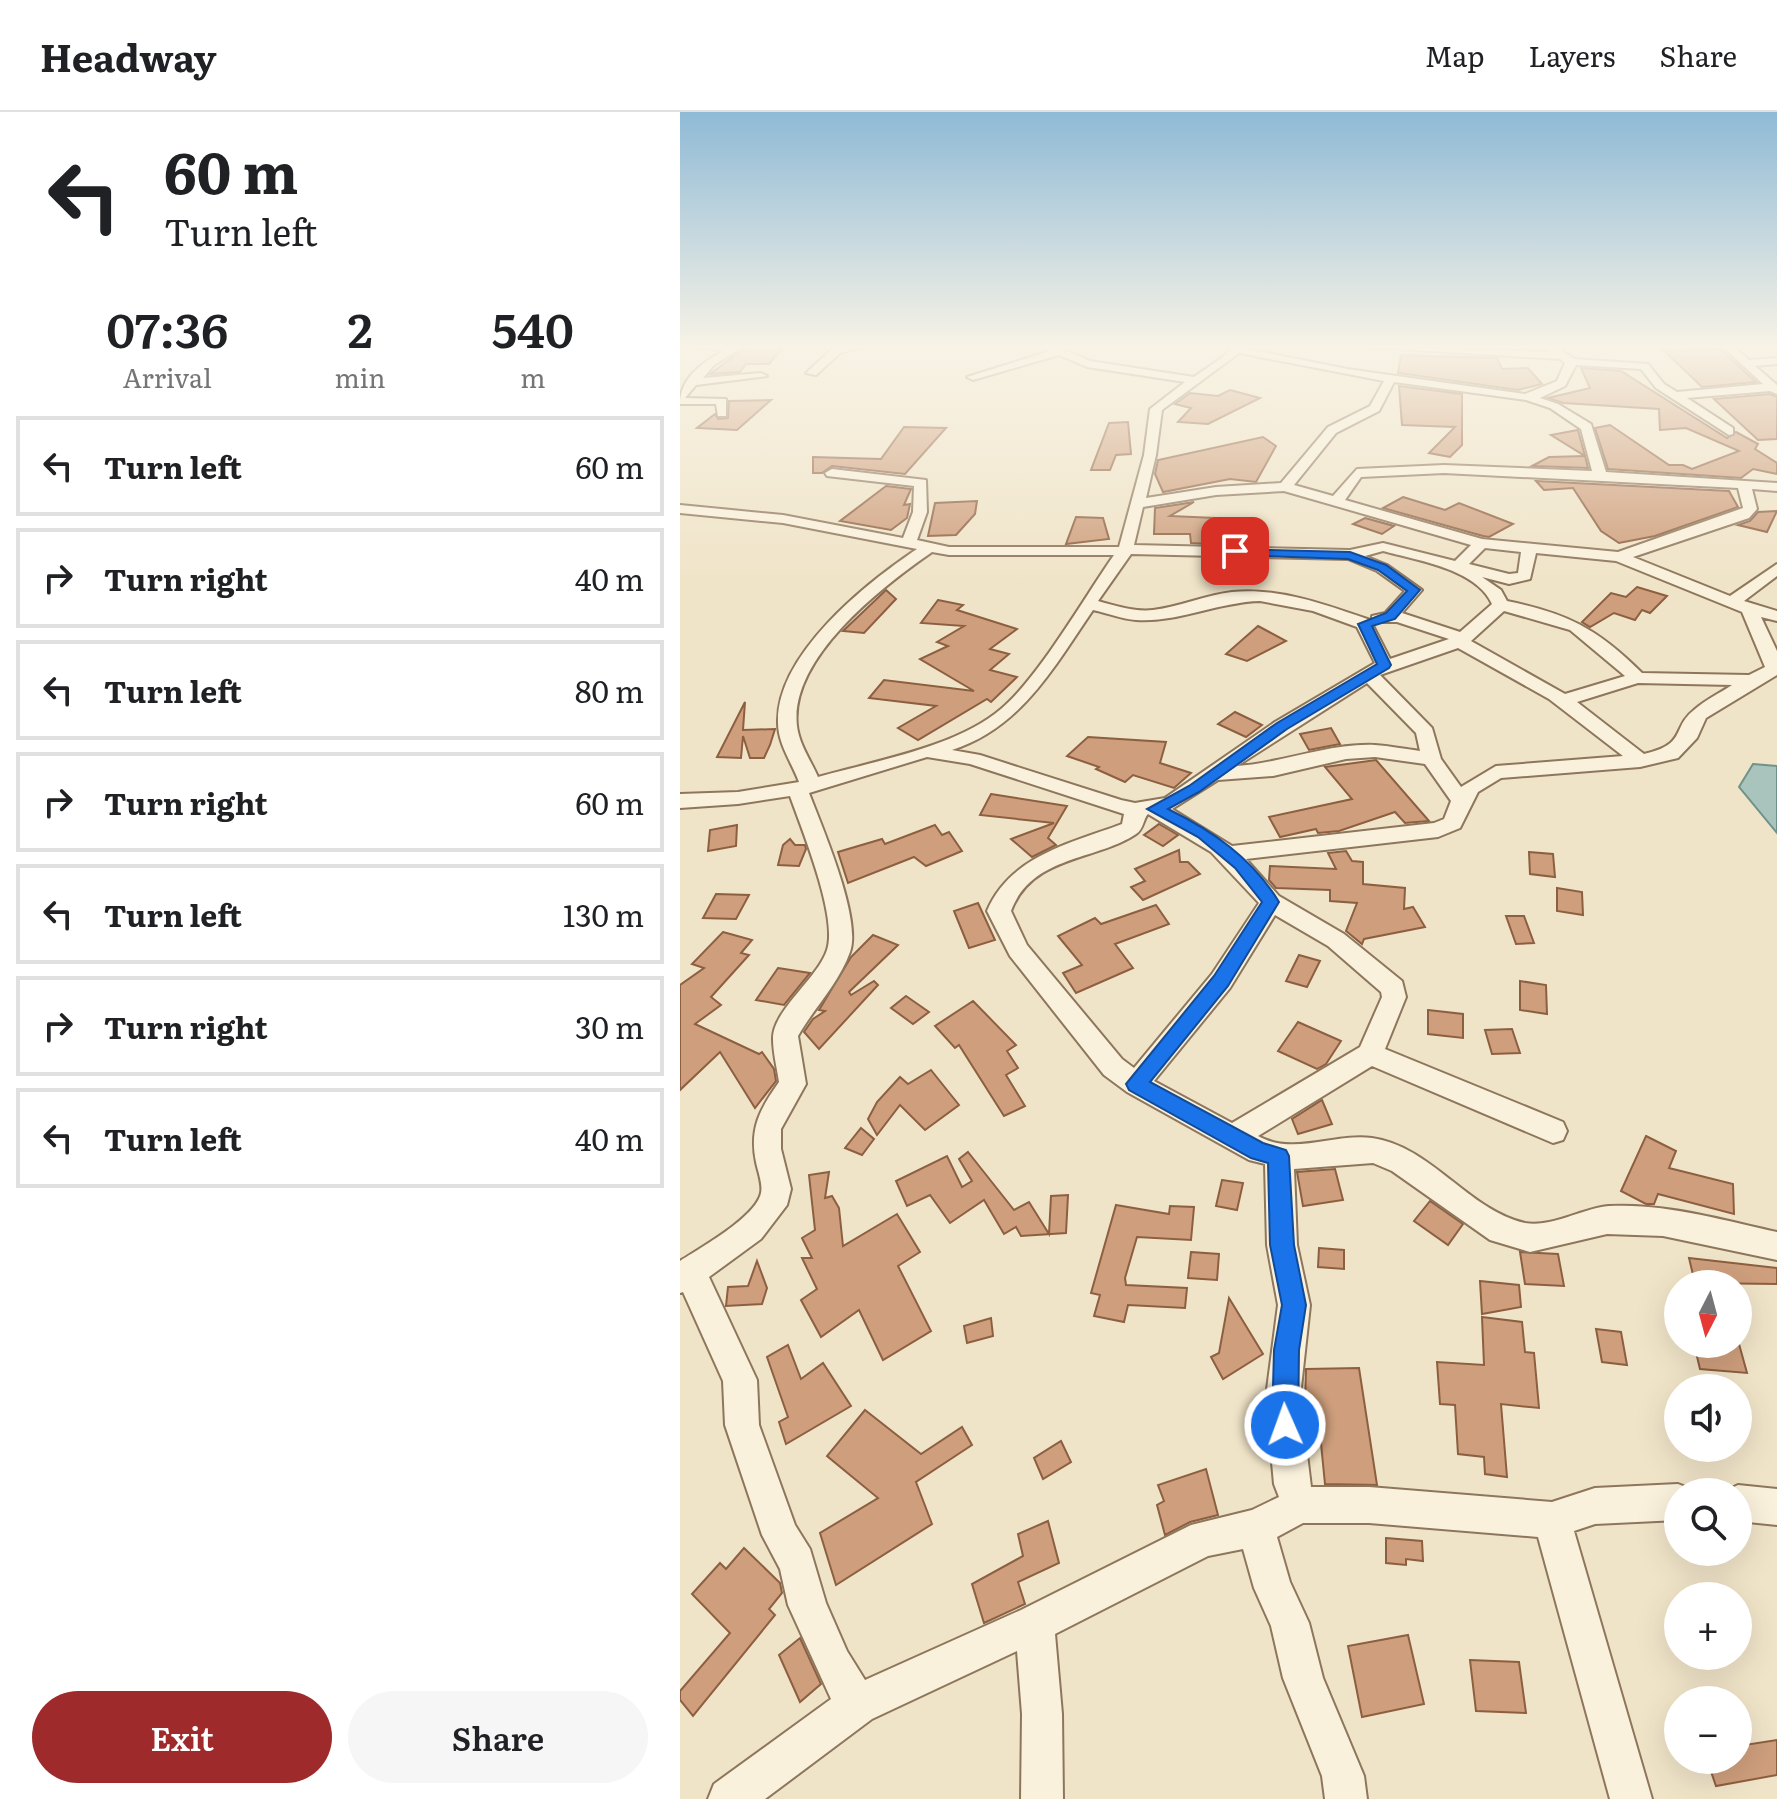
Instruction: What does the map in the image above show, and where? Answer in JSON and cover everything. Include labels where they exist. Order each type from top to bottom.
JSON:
[{"type":"street","points":[[681,801],[804,788],[966,739],[1008,713],[1090,604],[1125,550],[1150,455],[1154,424]]},
{"type":"street","points":[[1285,487],[1332,430],[1344,424]]},
{"type":"street","points":[[1582,424],[1587,427],[1600,475]]},
{"type":"street","points":[[1718,424],[1729,431]]},
{"type":"street","points":[[1338,499],[1351,478],[1368,472],[1444,469],[1600,475],[1777,487]]},
{"type":"street","points":[[832,473],[921,483],[920,512],[909,542]]},
{"type":"street","points":[[1619,557],[1744,515],[1750,509],[1744,484]]},
{"type":"street","points":[[1137,504],[1216,491],[1285,487],[1338,499],[1481,543],[1619,557],[1749,609],[1777,616]]},
{"type":"street","points":[[680,509],[783,519],[972,552],[1125,550],[1350,555],[1383,547],[1518,579],[1528,569],[1529,549]]},
{"type":"street","points":[[1458,567],[1481,543]]},
{"type":"street","points":[[858,1705],[833,1665],[807,1605],[797,1562],[780,1535],[755,1467],[742,1425],[740,1380],[685,1275],[743,1235],[767,1213],[773,1202],[776,1191],[763,1137],[766,1126],[793,1084],[785,1036],[839,950],[838,906],[788,728],[789,698],[800,674],[831,632],[901,565],[930,547]]},
{"type":"street","points":[[1090,604],[1133,615],[1153,615],[1231,597],[1260,596],[1317,607],[1364,624],[1391,616],[1414,590],[1382,568],[1350,555]]},
{"type":"street","points":[[1458,567],[1495,593],[1500,605]]},
{"type":"street","points":[[1732,602],[1777,569]]},
{"type":"street","points":[[1500,605],[1463,641],[1433,655],[1377,670],[1282,726],[1216,775],[1145,810],[1129,829],[1046,863],[1019,879],[1007,888],[999,911],[1018,950],[1113,1067],[1136,1084],[1259,1151],[1306,1158],[1348,1150],[1374,1151],[1402,1162],[1501,1230],[1530,1238],[1607,1220],[1663,1222],[1777,1246]]},
{"type":"street","points":[[1500,605],[1543,613],[1596,636],[1637,678]]},
{"type":"street","points":[[1228,854],[1438,830],[1453,823],[1461,801],[1480,779],[1508,769],[1640,761],[1671,754],[1690,734],[1698,715],[1752,680],[1775,670],[1765,640],[1749,609]]},
{"type":"street","points":[[1391,616],[1463,641],[1533,679],[1608,730],[1640,761]]},
{"type":"street","points":[[1364,624],[1377,670],[1425,732],[1431,759],[1461,801]]},
{"type":"street","points":[[1563,700],[1637,678],[1752,680]]},
{"type":"street","points":[[1216,775],[1273,770],[1346,753],[1375,751],[1431,759]]},
{"type":"street","points":[[930,752],[973,759],[1064,791],[1145,810],[1204,833],[1228,854],[1271,902],[1336,940],[1393,988],[1394,997],[1370,1054],[1234,1136]]},
{"type":"street","points":[[1136,1084],[1221,981],[1271,902]]},
{"type":"street","points":[[1370,1054],[1553,1131]]},
{"type":"street","points":[[1279,1156],[1282,1245],[1294,1305],[1283,1397],[1292,1484],[1300,1505]]},
{"type":"street","points":[[729,1799],[858,1705],[942,1663],[1035,1624],[1204,1538],[1256,1528],[1300,1505],[1369,1505],[1552,1520],[1595,1506],[1664,1503]]},
{"type":"street","points":[[1752,1504],[1777,1507]]},
{"type":"street","points":[[1552,1520],[1631,1799]]},
{"type":"street","points":[[1256,1528],[1273,1588],[1290,1623],[1303,1678],[1343,1776],[1346,1799]]},
{"type":"street","points":[[1035,1624],[1042,1714],[1042,1799]]},
{"type":"water","points":[[1753,764],[1777,766],[1777,833],[1739,787]]},
{"type":"building","points":[[702,424],[744,424],[737,430],[697,428]]},
{"type":"building","points":[[1109,424],[1128,424],[1131,454],[1116,455],[1110,470],[1091,470]]},
{"type":"building","points":[[1462,424],[1462,445],[1450,457],[1429,453],[1455,427],[1402,425]]},
{"type":"building","points":[[1660,424],[1704,424],[1727,438],[1736,432],[1758,444],[1755,449],[1777,463],[1777,474],[1753,469],[1741,478],[1608,469],[1595,428],[1610,425],[1669,465],[1692,469],[1739,451],[1686,428],[1660,430]]},
{"type":"building","points":[[1741,424],[1777,424],[1777,439],[1758,440]]},
{"type":"building","points":[[904,427],[946,428],[905,474],[832,466],[822,473],[813,473],[813,457],[881,459]]},
{"type":"building","points":[[1578,430],[1585,456],[1551,435]]},
{"type":"building","points":[[1263,437],[1276,446],[1256,482],[1230,479],[1163,492],[1155,474],[1158,460]]},
{"type":"building","points":[[1585,456],[1588,468],[1532,466],[1549,457]]},
{"type":"building","points":[[1536,481],[1729,491],[1738,507],[1655,536],[1619,543],[1601,531],[1573,488],[1544,490]]},
{"type":"building","points":[[886,486],[911,489],[904,505],[910,504],[907,518],[891,530],[840,521]]},
{"type":"building","points":[[1403,497],[1445,510],[1459,503],[1513,524],[1489,537],[1383,508]]},
{"type":"building","points":[[977,501],[975,514],[956,535],[928,536],[935,503]]},
{"type":"building","points":[[1194,502],[1170,516],[1215,518],[1208,544],[1191,543],[1190,534],[1154,534],[1155,508]]},
{"type":"building","points":[[1777,511],[1767,532],[1738,525],[1750,521],[1758,512]]},
{"type":"building","points":[[1076,517],[1103,518],[1109,539],[1066,544]]},
{"type":"building","points":[[1365,518],[1394,526],[1382,534],[1353,524]]},
{"type":"building","points":[[1637,587],[1667,596],[1650,613],[1642,610],[1635,620],[1614,613],[1590,627],[1582,622],[1611,593],[1626,597]]},
{"type":"building","points":[[886,590],[896,599],[864,633],[843,631]]},
{"type":"building","points":[[938,600],[963,605],[957,610],[1017,629],[990,649],[1009,654],[990,670],[1017,677],[991,702],[987,699],[918,740],[898,728],[936,706],[869,698],[884,680],[974,691],[920,659],[948,646],[937,642],[964,626],[921,623]]},
{"type":"building","points":[[1258,626],[1286,641],[1247,661],[1226,654]]},
{"type":"building","points":[[745,702],[743,730],[775,729],[764,758],[750,758],[743,736],[741,758],[717,757]]},
{"type":"building","points":[[1235,712],[1262,725],[1246,737],[1218,724]]},
{"type":"building","points":[[1331,728],[1340,744],[1309,750],[1300,734]]},
{"type":"building","points":[[1088,737],[1166,742],[1160,763],[1191,773],[1174,788],[1133,775],[1125,782],[1096,769],[1099,767],[1067,756]]},
{"type":"building","points":[[1376,760],[1429,821],[1405,823],[1395,812],[1339,831],[1318,833],[1316,829],[1280,837],[1269,817],[1352,799],[1325,767]]},
{"type":"building","points":[[991,794],[1067,806],[1048,838],[1056,845],[1032,857],[1011,839],[1054,823],[980,815]]},
{"type":"building","points":[[1159,824],[1178,835],[1163,846],[1144,835]]},
{"type":"building","points":[[737,825],[736,846],[708,851],[710,830]]},
{"type":"building","points":[[935,825],[942,835],[949,832],[962,851],[926,866],[914,857],[848,883],[838,852],[882,839],[885,844]]},
{"type":"building","points":[[790,839],[795,845],[805,845],[799,866],[778,865],[783,845]]},
{"type":"building","points":[[1179,850],[1180,862],[1188,862],[1200,874],[1143,900],[1131,887],[1145,881],[1135,869]]},
{"type":"building","points":[[1346,851],[1352,861],[1363,862],[1363,884],[1405,888],[1404,909],[1413,907],[1425,927],[1364,939],[1362,944],[1346,931],[1357,903],[1330,901],[1330,890],[1276,888],[1269,880],[1270,866],[1336,869],[1328,853]]},
{"type":"building","points":[[1529,852],[1553,854],[1555,877],[1530,874]]},
{"type":"building","points":[[1557,888],[1582,892],[1583,915],[1557,911]]},
{"type":"building","points":[[716,894],[749,895],[736,919],[703,918]]},
{"type":"building","points":[[978,903],[995,940],[969,948],[954,911]]},
{"type":"building","points":[[1156,905],[1169,924],[1115,944],[1133,968],[1076,993],[1063,973],[1082,965],[1058,936],[1095,918],[1101,924]]},
{"type":"building","points":[[1506,916],[1524,916],[1534,943],[1516,944]]},
{"type":"building","points":[[723,932],[752,940],[741,953],[749,955],[711,997],[721,1005],[695,1024],[759,1054],[762,1052],[774,1069],[776,1081],[755,1108],[720,1052],[680,1090],[680,985],[704,968],[692,964]]},
{"type":"building","points":[[873,935],[898,945],[849,992],[851,995],[874,981],[878,985],[819,1049],[804,1032],[813,1019],[825,1011],[819,1010],[851,957]]},
{"type":"building","points":[[1299,955],[1320,961],[1307,987],[1286,981]]},
{"type":"building","points":[[778,968],[810,973],[784,1005],[756,1000]]},
{"type":"building","points":[[1520,981],[1546,985],[1547,1014],[1520,1010]]},
{"type":"building","points":[[906,996],[929,1012],[913,1024],[891,1008]]},
{"type":"building","points":[[973,1001],[1016,1045],[1007,1051],[1018,1068],[1006,1075],[1025,1106],[1004,1116],[959,1045],[955,1048],[935,1026]]},
{"type":"building","points":[[1428,1010],[1463,1014],[1463,1038],[1428,1034]]},
{"type":"building","points":[[1298,1022],[1341,1041],[1326,1064],[1317,1069],[1278,1051]]},
{"type":"building","points":[[1512,1029],[1520,1053],[1492,1054],[1485,1030]]},
{"type":"building","points":[[931,1070],[959,1105],[925,1130],[900,1105],[877,1135],[868,1119],[877,1102],[900,1077],[908,1084]]},
{"type":"building","points":[[1322,1100],[1332,1124],[1298,1134],[1292,1119]]},
{"type":"building","points":[[861,1128],[874,1139],[862,1155],[845,1148]]},
{"type":"building","points":[[1646,1136],[1676,1151],[1669,1168],[1733,1184],[1734,1214],[1658,1194],[1654,1204],[1646,1204],[1621,1191]]},
{"type":"building","points":[[968,1152],[1014,1210],[1029,1202],[1049,1234],[1051,1196],[1068,1195],[1066,1233],[1021,1236],[1016,1227],[1004,1234],[984,1200],[950,1223],[930,1195],[907,1206],[896,1181],[947,1156],[962,1187],[972,1181],[959,1159]]},
{"type":"building","points":[[1335,1169],[1343,1200],[1303,1206],[1297,1172]]},
{"type":"building","points":[[829,1172],[825,1198],[832,1196],[839,1208],[843,1246],[897,1214],[920,1252],[898,1266],[931,1331],[883,1360],[859,1310],[821,1337],[801,1300],[817,1289],[802,1258],[812,1258],[802,1238],[815,1230],[809,1175]]},
{"type":"building","points":[[1222,1180],[1243,1183],[1237,1210],[1216,1206]]},
{"type":"building","points":[[1430,1201],[1463,1224],[1448,1245],[1414,1221]]},
{"type":"building","points":[[1116,1205],[1169,1214],[1170,1206],[1194,1207],[1191,1240],[1137,1237],[1125,1278],[1126,1285],[1187,1288],[1185,1308],[1128,1305],[1124,1322],[1094,1316],[1100,1295],[1091,1293]]},
{"type":"building","points":[[1319,1248],[1344,1250],[1344,1269],[1318,1267]]},
{"type":"building","points":[[1191,1252],[1219,1254],[1217,1280],[1188,1278]]},
{"type":"building","points":[[1520,1252],[1558,1254],[1564,1286],[1525,1284]]},
{"type":"building","points":[[1689,1258],[1777,1268],[1777,1284],[1752,1284],[1752,1270],[1692,1270]]},
{"type":"building","points":[[757,1261],[767,1288],[762,1304],[726,1306],[728,1287],[748,1286]]},
{"type":"building","points":[[1480,1281],[1519,1285],[1521,1307],[1482,1314]]},
{"type":"building","points":[[1229,1298],[1263,1354],[1223,1379],[1211,1357],[1219,1353]]},
{"type":"building","points":[[1482,1317],[1522,1322],[1525,1352],[1534,1353],[1539,1408],[1501,1404],[1507,1477],[1485,1474],[1484,1457],[1458,1454],[1455,1405],[1440,1404],[1437,1362],[1484,1365]]},
{"type":"building","points":[[991,1318],[993,1336],[967,1343],[964,1326]]},
{"type":"building","points":[[1596,1329],[1621,1332],[1627,1365],[1602,1362]]},
{"type":"building","points":[[788,1345],[801,1379],[823,1363],[851,1406],[786,1444],[779,1422],[788,1417],[767,1357]]},
{"type":"building","points":[[1697,1358],[1743,1358],[1747,1373],[1700,1369]]},
{"type":"building","points":[[1359,1368],[1377,1485],[1325,1484],[1317,1403],[1305,1403],[1306,1369]]},
{"type":"building","points":[[865,1410],[921,1454],[962,1427],[972,1445],[916,1482],[932,1524],[836,1585],[820,1533],[878,1498],[827,1456]]},
{"type":"building","points":[[1061,1441],[1071,1462],[1043,1479],[1034,1458]]},
{"type":"building","points":[[1206,1469],[1218,1515],[1190,1522],[1165,1535],[1157,1505],[1164,1501],[1158,1485]]},
{"type":"building","points":[[1048,1521],[1059,1563],[1018,1582],[1025,1604],[984,1623],[972,1584],[1023,1556],[1018,1534]]},
{"type":"building","points":[[1386,1538],[1422,1541],[1423,1561],[1406,1559],[1406,1565],[1386,1563]]},
{"type":"building","points":[[744,1548],[780,1583],[782,1593],[769,1609],[775,1615],[693,1716],[680,1700],[680,1691],[730,1633],[692,1594],[720,1563],[726,1569]]},
{"type":"building","points":[[1408,1635],[1424,1704],[1362,1717],[1348,1646]]},
{"type":"building","points":[[800,1638],[821,1684],[800,1702],[779,1655]]},
{"type":"building","points":[[1470,1660],[1519,1662],[1526,1713],[1476,1711]]},
{"type":"building","points":[[1777,1740],[1777,1775],[1716,1786],[1712,1774],[1752,1774],[1752,1744]]},
{"type":"route","points":[[1235,551],[1350,555],[1382,568],[1414,590],[1413,595],[1391,616],[1364,624],[1385,665],[1282,726],[1194,789],[1155,809],[1204,833],[1240,864],[1271,902],[1261,923],[1221,981],[1136,1084],[1259,1151],[1279,1156],[1283,1200],[1282,1245],[1294,1305],[1294,1323],[1286,1350],[1285,1425]]}]
